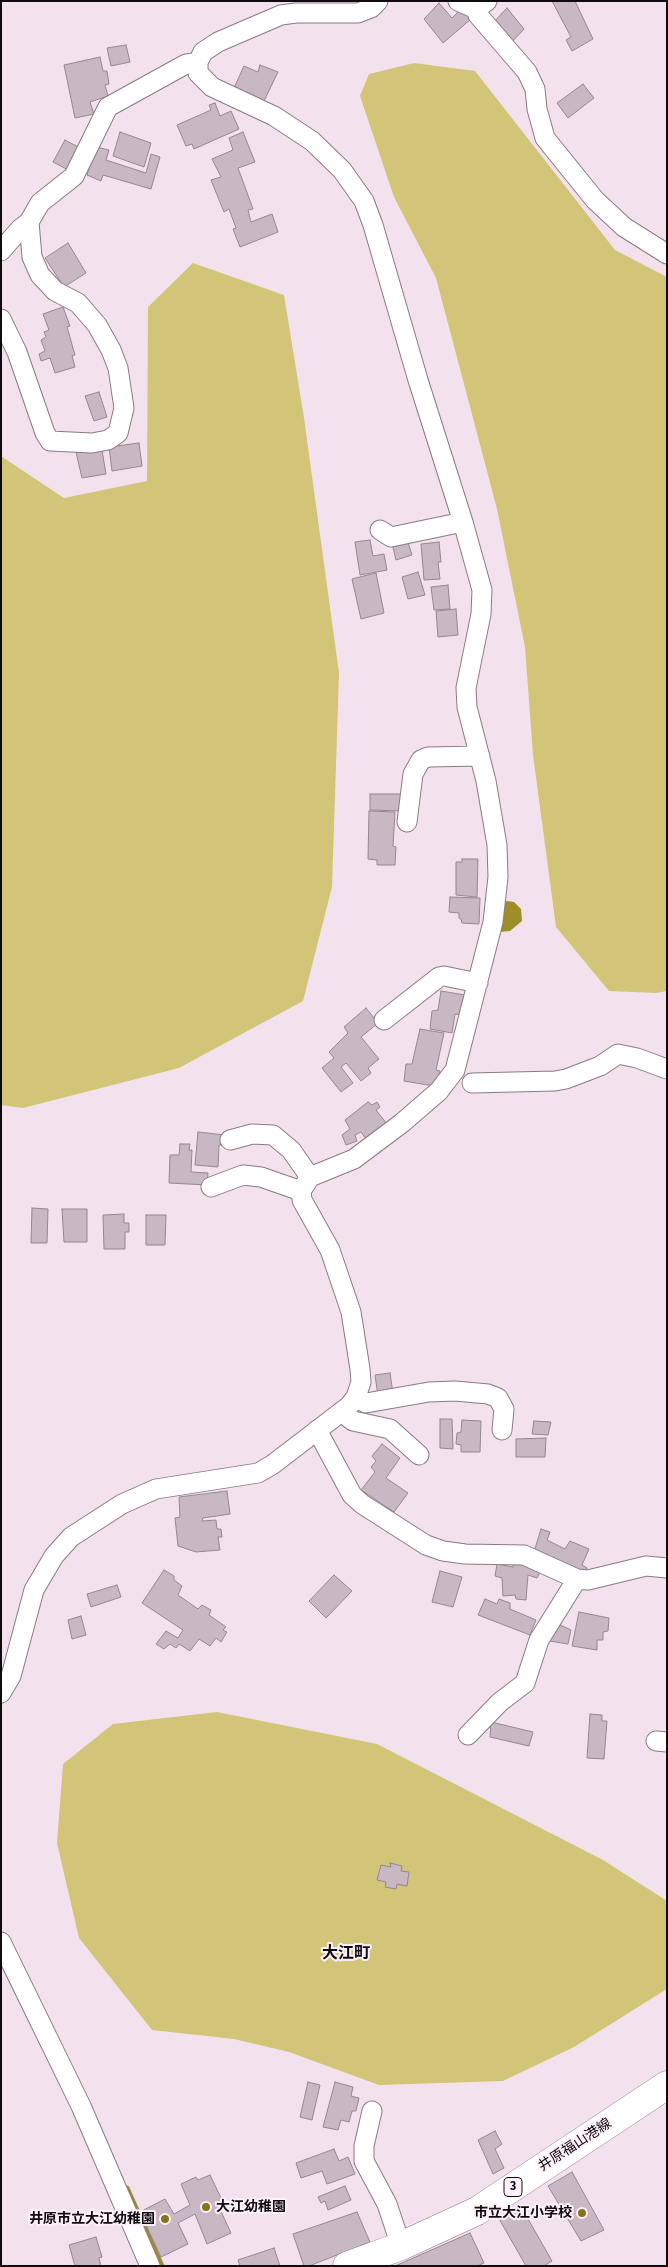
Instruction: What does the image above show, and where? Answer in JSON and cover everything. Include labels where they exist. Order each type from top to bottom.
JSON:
[{"type":"main road","name":"井原福山港線","points":[[347,2266],[401,2246],[477,2211],[667,2085]]},
{"type":"street","points":[[210,1187],[243,1175],[306,1184],[354,1159],[402,1123],[439,1091],[455,1070],[492,922],[498,877],[497,845],[480,756],[467,708],[466,688],[481,614],[482,590],[463,522],[364,201],[342,170],[312,142],[274,116],[212,87],[198,73],[198,62],[203,52],[218,42],[281,16],[296,13],[358,13],[371,8],[378,1]]},
{"type":"street","points":[[458,1],[481,5],[478,16],[528,72],[535,88],[537,109],[545,138],[595,200],[624,227],[667,254]]},
{"type":"street","points":[[1,251],[20,229],[29,222],[40,203],[74,176],[108,107],[186,64],[198,62]]},
{"type":"street","points":[[1,319],[17,352],[45,433],[50,441],[57,443],[92,443],[108,440],[118,433],[124,408],[118,368],[111,350],[97,325],[78,303],[55,291],[40,275],[32,256],[29,222]]},
{"type":"street","points":[[380,530],[391,537],[463,522]]},
{"type":"street","points":[[407,822],[413,774],[421,760],[428,757],[480,756]]},
{"type":"street","points":[[384,1020],[439,977],[444,976],[478,983]]},
{"type":"street","points":[[472,1083],[561,1080],[600,1066],[618,1054],[637,1058],[667,1069]]},
{"type":"street","points":[[1,1693],[11,1676],[34,1590],[54,1556],[71,1537],[122,1504],[156,1490],[258,1472],[272,1465],[341,1412],[356,1397],[361,1382],[350,1312],[330,1250],[302,1200],[306,1184],[291,1150],[273,1135],[252,1134],[230,1140]]},
{"type":"street","points":[[356,1397],[366,1403],[429,1392],[455,1391],[488,1394],[498,1398],[504,1409],[502,1430]]},
{"type":"street","points":[[341,1412],[353,1421],[390,1429],[419,1455]]},
{"type":"street","points":[[317,1430],[352,1495],[362,1504],[426,1545],[443,1551],[465,1554],[524,1555],[577,1579],[588,1580],[646,1566],[667,1568]]},
{"type":"street","points":[[468,1734],[500,1702],[525,1683],[539,1640],[577,1579]]},
{"type":"street","points":[[1,1942],[81,2106],[150,2266]]},
{"type":"street","points":[[372,2111],[364,2146],[364,2161],[387,2204],[401,2246]]},
{"type":"shaded area","points":[[414,63],[475,71],[615,250],[667,277],[667,991],[656,993],[609,991],[556,927],[533,755],[525,647],[497,509],[436,278],[394,197],[360,96],[369,74]]},
{"type":"shaded area","points":[[193,263],[284,295],[304,418],[339,673],[332,887],[303,1001],[179,1068],[23,1108],[1,1105],[1,456],[64,498],[147,481],[148,307]]},
{"type":"shaded area","points":[[501,902],[514,902],[521,909],[522,921],[510,931],[499,932]]},
{"type":"shaded area","points":[[217,1712],[377,1744],[603,1860],[667,1901],[667,1989],[574,2047],[503,2081],[379,2085],[289,2052],[234,2039],[152,2030],[79,1938],[57,1843],[63,1764],[113,1724]]},
{"type":"building","points":[[552,1],[575,1],[593,39],[572,51],[566,40],[571,37]]},
{"type":"building","points":[[439,3],[452,18],[462,8],[471,19],[443,43],[424,19]]},
{"type":"building","points":[[507,8],[524,29],[511,43],[493,23]]},
{"type":"building","points":[[126,45],[130,62],[111,66],[107,48]]},
{"type":"building","points":[[100,57],[103,71],[107,71],[109,84],[105,85],[108,96],[90,102],[94,114],[75,118],[64,65]]},
{"type":"building","points":[[260,65],[278,72],[263,103],[234,88],[244,66],[258,72]]},
{"type":"building","points":[[583,84],[594,98],[568,118],[557,103]]},
{"type":"building","points":[[215,103],[220,116],[231,111],[239,129],[194,149],[192,144],[186,146],[177,125],[211,110],[209,105]]},
{"type":"building","points":[[120,132],[151,143],[144,167],[113,156]]},
{"type":"building","points":[[243,132],[255,162],[238,168],[253,209],[248,210],[251,222],[272,214],[278,232],[240,247],[233,229],[236,228],[229,209],[224,212],[211,180],[221,177],[212,159],[233,150],[229,138]]},
{"type":"building","points":[[65,140],[82,149],[70,171],[53,162]]},
{"type":"building","points":[[96,147],[109,150],[106,160],[146,173],[151,154],[160,157],[151,189],[103,175],[101,181],[87,175]]},
{"type":"building","points":[[68,243],[86,273],[64,287],[45,258]]},
{"type":"building","points":[[63,307],[70,326],[67,327],[75,355],[72,356],[75,367],[55,373],[50,358],[41,361],[39,354],[45,351],[41,340],[46,337],[44,332],[49,330],[43,314]]},
{"type":"building","points":[[99,392],[107,417],[94,421],[85,396]]},
{"type":"building","points":[[139,443],[142,466],[112,471],[109,447]]},
{"type":"building","points":[[102,450],[106,474],[82,478],[76,452]]},
{"type":"building","points":[[407,539],[412,555],[396,560],[392,543]]},
{"type":"building","points":[[370,540],[373,556],[384,554],[387,570],[360,575],[355,542]]},
{"type":"building","points":[[439,542],[441,562],[438,562],[440,579],[424,580],[421,544]]},
{"type":"building","points":[[418,572],[425,595],[408,599],[402,577]]},
{"type":"building","points":[[376,573],[384,613],[361,619],[352,579]]},
{"type":"building","points":[[448,585],[450,609],[434,610],[431,587]]},
{"type":"building","points":[[456,609],[458,635],[438,637],[436,611]]},
{"type":"building","points":[[370,794],[402,794],[401,811],[370,810]]},
{"type":"building","points":[[369,811],[395,812],[393,846],[396,847],[395,865],[377,865],[377,860],[368,859]]},
{"type":"building","points":[[462,859],[478,859],[477,897],[456,895],[456,862],[462,862]]},
{"type":"building","points":[[450,897],[480,898],[479,924],[462,923],[459,913],[449,912]]},
{"type":"building","points":[[441,991],[465,995],[462,1015],[455,1014],[452,1033],[430,1029],[432,1011],[438,1010]]},
{"type":"building","points":[[366,1008],[378,1023],[361,1037],[379,1059],[368,1068],[371,1073],[361,1081],[346,1063],[341,1067],[353,1083],[341,1092],[322,1068],[334,1058],[329,1052],[348,1033],[344,1027]]},
{"type":"building","points":[[420,1029],[444,1033],[436,1070],[440,1071],[440,1080],[435,1079],[434,1086],[404,1081],[406,1064],[412,1064]]},
{"type":"building","points":[[368,1102],[372,1105],[377,1102],[380,1107],[376,1110],[387,1124],[366,1139],[361,1132],[355,1135],[357,1141],[346,1145],[342,1135],[350,1129],[345,1120]]},
{"type":"building","points":[[198,1132],[225,1135],[224,1145],[219,1145],[218,1167],[195,1165]]},
{"type":"building","points":[[180,1144],[190,1144],[189,1150],[192,1150],[191,1172],[208,1173],[207,1185],[169,1183],[170,1155],[179,1155]]},
{"type":"building","points":[[32,1208],[48,1209],[47,1243],[31,1243]]},
{"type":"building","points":[[62,1209],[87,1209],[87,1242],[64,1242]]},
{"type":"building","points":[[124,1214],[124,1223],[129,1223],[129,1232],[125,1232],[125,1249],[104,1249],[103,1215]]},
{"type":"building","points":[[146,1215],[166,1215],[165,1245],[146,1245]]},
{"type":"building","points":[[390,1373],[393,1393],[378,1396],[375,1375]]},
{"type":"building","points":[[440,1419],[452,1419],[453,1449],[440,1448]]},
{"type":"building","points":[[462,1420],[481,1421],[480,1452],[461,1452],[461,1445],[456,1444],[457,1433],[461,1432]]},
{"type":"building","points":[[534,1421],[551,1422],[548,1435],[532,1434]]},
{"type":"building","points":[[546,1438],[545,1457],[516,1457],[516,1439]]},
{"type":"building","points":[[382,1444],[400,1458],[386,1478],[408,1493],[394,1512],[361,1490],[375,1472],[371,1467],[376,1461],[372,1456]]},
{"type":"building","points":[[227,1491],[230,1514],[203,1518],[202,1521],[216,1520],[217,1529],[221,1529],[222,1537],[218,1537],[220,1550],[196,1552],[178,1546],[175,1518],[180,1517],[179,1497]]},
{"type":"building","points":[[541,1529],[550,1532],[547,1540],[565,1549],[570,1541],[589,1549],[582,1565],[587,1568],[584,1574],[534,1552]]},
{"type":"building","points":[[514,1561],[542,1568],[537,1578],[528,1575],[526,1600],[516,1599],[515,1595],[503,1596],[502,1578],[495,1576],[497,1564],[513,1567]]},
{"type":"building","points":[[164,1570],[174,1576],[174,1580],[182,1586],[178,1595],[198,1609],[202,1605],[211,1610],[209,1615],[226,1627],[223,1630],[227,1632],[221,1642],[216,1638],[210,1646],[199,1639],[190,1651],[179,1644],[176,1648],[170,1644],[164,1649],[156,1644],[166,1631],[178,1638],[183,1630],[142,1603]]},
{"type":"building","points":[[440,1571],[462,1577],[453,1607],[432,1602]]},
{"type":"building","points":[[334,1575],[352,1591],[326,1618],[309,1601]]},
{"type":"building","points":[[117,1585],[121,1597],[91,1607],[87,1594]]},
{"type":"building","points":[[485,1599],[497,1604],[499,1599],[510,1603],[510,1609],[536,1620],[530,1635],[478,1615]]},
{"type":"building","points":[[579,1612],[609,1618],[608,1631],[603,1632],[603,1640],[597,1640],[597,1650],[572,1646]]},
{"type":"building","points":[[81,1616],[86,1635],[72,1639],[68,1620]]},
{"type":"building","points":[[560,1625],[571,1630],[568,1644],[550,1641]]},
{"type":"building","points":[[590,1714],[602,1715],[602,1721],[607,1721],[604,1759],[587,1758]]},
{"type":"building","points":[[491,1722],[533,1732],[529,1746],[490,1737]]},
{"type":"building","points":[[390,1863],[402,1866],[401,1871],[409,1872],[407,1886],[397,1884],[396,1889],[385,1887],[386,1882],[377,1880],[381,1865],[391,1867]]},
{"type":"building","points":[[308,2082],[320,2085],[312,2120],[300,2117]]},
{"type":"building","points":[[335,2082],[353,2087],[351,2096],[359,2098],[356,2111],[352,2111],[349,2122],[341,2120],[338,2130],[323,2127]]},
{"type":"building","points":[[495,2131],[502,2144],[495,2149],[504,2168],[493,2174],[478,2140]]},
{"type":"building","points":[[334,2149],[339,2161],[348,2157],[355,2174],[327,2184],[322,2171],[301,2178],[296,2163]]},
{"type":"building","points":[[572,2172],[604,2230],[581,2241],[548,2186]]},
{"type":"building","name":"井原市立大江幼稚園","points":[[210,2175],[223,2202],[218,2205],[231,2233],[207,2244],[195,2214],[178,2223],[188,2244],[161,2257],[140,2212],[165,2199],[174,2214],[190,2205],[181,2184],[196,2177],[198,2180]]},
{"type":"building","points":[[345,2186],[351,2200],[328,2210],[325,2201],[321,2203],[318,2197]]},
{"type":"building","points":[[520,2205],[552,2261],[544,2266],[526,2266],[498,2217]]},
{"type":"building","points":[[357,2212],[370,2242],[309,2266],[304,2266],[293,2234]]},
{"type":"building","points":[[470,2233],[484,2263],[477,2266],[395,2266]]},
{"type":"building","points":[[96,2237],[102,2257],[99,2258],[101,2266],[75,2266],[69,2245]]},
{"type":"building","points":[[274,2248],[280,2266],[240,2266],[238,2260]]},
{"type":"waterway","points":[[127,2188],[162,2266]]},
{"type":"place","name":"大江幼稚園","points":[[206,2207]]},
{"type":"place","name":"市立大江小学校","points":[[582,2213]]},
{"type":"place","name":"井原市立大江幼稚園","points":[[165,2219]]},
{"type":"district","name":"大江町","points":[[346,1954]]}]
